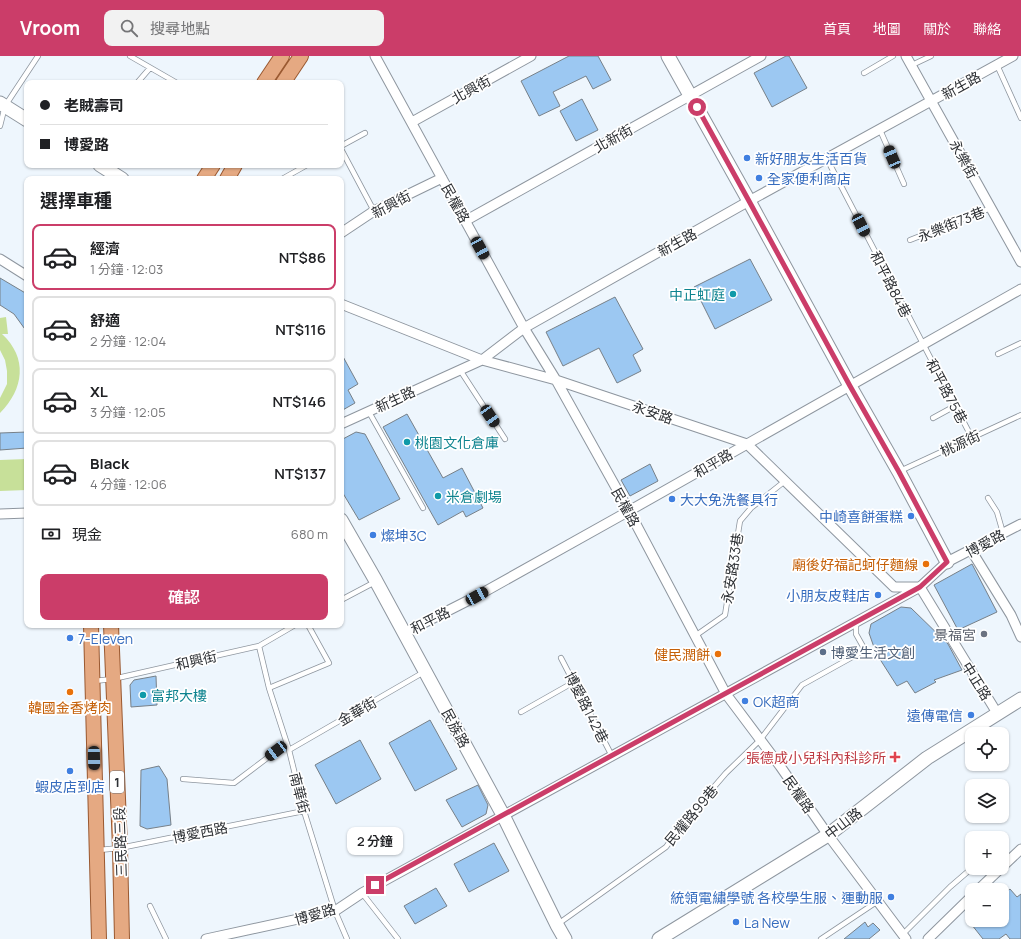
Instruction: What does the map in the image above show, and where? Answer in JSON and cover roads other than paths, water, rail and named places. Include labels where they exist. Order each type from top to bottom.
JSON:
[{"type":"main road","points":[[266,80],[282,56]]},
{"type":"main road","points":[[285,80],[301,56]]},
{"type":"main road","points":[[668,56],[899,472],[947,562]]},
{"type":"main road","points":[[2,105],[24,118]]},
{"type":"main road","points":[[105,168],[117,176]]},
{"type":"main road","name":"民族路","points":[[344,525],[426,672],[503,815],[565,939]]},
{"type":"main road","name":"三民路三段","points":[[91,628],[99,939]]},
{"type":"main road","name":"三民路三段","points":[[111,628],[122,939]]},
{"type":"main road","name":"中山路","points":[[659,939],[828,836],[927,758],[1020,700]]},
{"type":"street","name":"民權路","points":[[375,56],[524,328],[556,380],[629,511],[726,694],[828,836],[904,937]]},
{"type":"street","name":"北興街","points":[[412,122],[531,56]]},
{"type":"street","name":"永樂街","points":[[906,56],[1021,262]]},
{"type":"street","name":"新生路","points":[[344,423],[482,360],[524,328],[749,201],[1013,56]]},
{"type":"street","name":"北新街","points":[[465,221],[755,57]]},
{"type":"street","name":"新興街","points":[[344,231],[374,212],[442,178]]},
{"type":"street","points":[[0,259],[24,274]]},
{"type":"street","name":"和平路","points":[[404,633],[484,592],[1021,289]]},
{"type":"street","name":"永安路","points":[[344,305],[482,360],[556,380],[746,444],[894,587],[920,587]]},
{"type":"street","points":[[0,514],[24,513]]},
{"type":"street","name":"博愛路","points":[[206,939],[335,911],[362,892],[920,587],[947,562],[1021,524]]},
{"type":"street","points":[[971,550],[1011,615],[1021,637]]},
{"type":"street","name":"中正路","points":[[920,587],[997,713]]},
{"type":"street","points":[[1009,861],[1021,849]]},
{"type":"street","points":[[986,883],[994,875]]},
{"type":"street","points":[[928,939],[965,903]]},
{"type":"lane","points":[[0,126],[2,105],[38,56]]},
{"type":"lane","points":[[130,56],[172,80]]},
{"type":"lane","points":[[864,73],[893,56]]},
{"type":"lane","points":[[912,65],[931,56]]},
{"type":"lane","points":[[997,65],[1021,118]]},
{"type":"lane","points":[[140,80],[150,68]]},
{"type":"lane","points":[[880,130],[904,184]]},
{"type":"lane","points":[[344,146],[365,133]]},
{"type":"lane","points":[[344,154],[374,212]]},
{"type":"lane","name":"和平路84巷","points":[[827,159],[923,345]]},
{"type":"lane","points":[[287,176],[302,168]]},
{"type":"lane","name":"永樂街73巷","points":[[910,240],[991,208]]},
{"type":"lane","points":[[998,354],[1021,343]]},
{"type":"lane","name":"和平路75巷","points":[[923,345],[972,438]]},
{"type":"lane","points":[[460,370],[505,438]]},
{"type":"lane","points":[[933,418],[955,406]]},
{"type":"lane","points":[[369,412],[424,508]]},
{"type":"lane","name":"桃源街","points":[[899,472],[1021,415]]},
{"type":"lane","name":"永安路33巷","points":[[695,636],[725,615],[740,521],[751,508],[785,481]]},
{"type":"lane","points":[[988,498],[996,512],[1003,533]]},
{"type":"lane","points":[[344,598],[376,581]]},
{"type":"lane","name":"民權路99巷","points":[[557,925],[666,847],[687,818],[726,773],[760,740],[802,685],[865,650],[856,634],[856,622]]},
{"type":"lane","name":"和興街","points":[[92,681],[113,679],[259,646],[290,628]]},
{"type":"lane","points":[[269,688],[329,663],[310,628]]},
{"type":"lane","name":"南華街","points":[[259,646],[269,688],[289,750],[304,811],[335,911],[347,939]]},
{"type":"lane","name":"博愛路142巷","points":[[562,658],[612,756]]},
{"type":"lane","name":"金華街","points":[[289,750],[426,672]]},
{"type":"lane","points":[[521,712],[574,682]]},
{"type":"lane","points":[[183,779],[234,783],[286,743]]},
{"type":"lane","name":"博愛西路","points":[[96,850],[120,848],[304,811]]},
{"type":"lane","points":[[904,937],[950,887],[965,874]]},
{"type":"lane","points":[[362,892],[398,939]]},
{"type":"lane","points":[[821,939],[878,901]]},
{"type":"lane","points":[[150,906],[166,939]]},
{"type":"place","name":"新好朋友生活百貨","points":[[747,158]]},
{"type":"place","name":"全家便利商店","points":[[759,178]]},
{"type":"place","name":"中正虹庭","points":[[733,294]]},
{"type":"place","name":"桃園文化倉庫","points":[[407,442]]},
{"type":"place","name":"米倉劇場","points":[[438,496]]},
{"type":"place","name":"大大免洗餐具行","points":[[672,499]]},
{"type":"place","name":"中崎喜餅蛋糕","points":[[911,516]]},
{"type":"place","name":"燦坤3C","points":[[373,535]]},
{"type":"place","name":"廟後好福記蚵仔麵線","points":[[926,564]]},
{"type":"place","name":"小朋友皮鞋店","points":[[878,595]]},
{"type":"place","name":"景福宮","points":[[984,634]]},
{"type":"place","name":"7-Eleven","points":[[70,638]]},
{"type":"place","name":"博愛生活文創","points":[[823,652]]},
{"type":"place","name":"健民潤餅","points":[[718,654]]},
{"type":"place","name":"韓國金香烤肉","points":[[70,692]]},
{"type":"place","name":"富邦大樓","points":[[143,695]]},
{"type":"place","name":"OK超商","points":[[745,701]]},
{"type":"place","name":"遠傳電信","points":[[971,715]]},
{"type":"place","name":"張德成小兒科內科診所","points":[[895,757]]},
{"type":"place","name":"蝦皮店到店","points":[[70,771]]},
{"type":"place","name":"統領電繡學號 各校學生服、運動服","points":[[891,897]]},
{"type":"place","name":"La New","points":[[736,922]]}]
